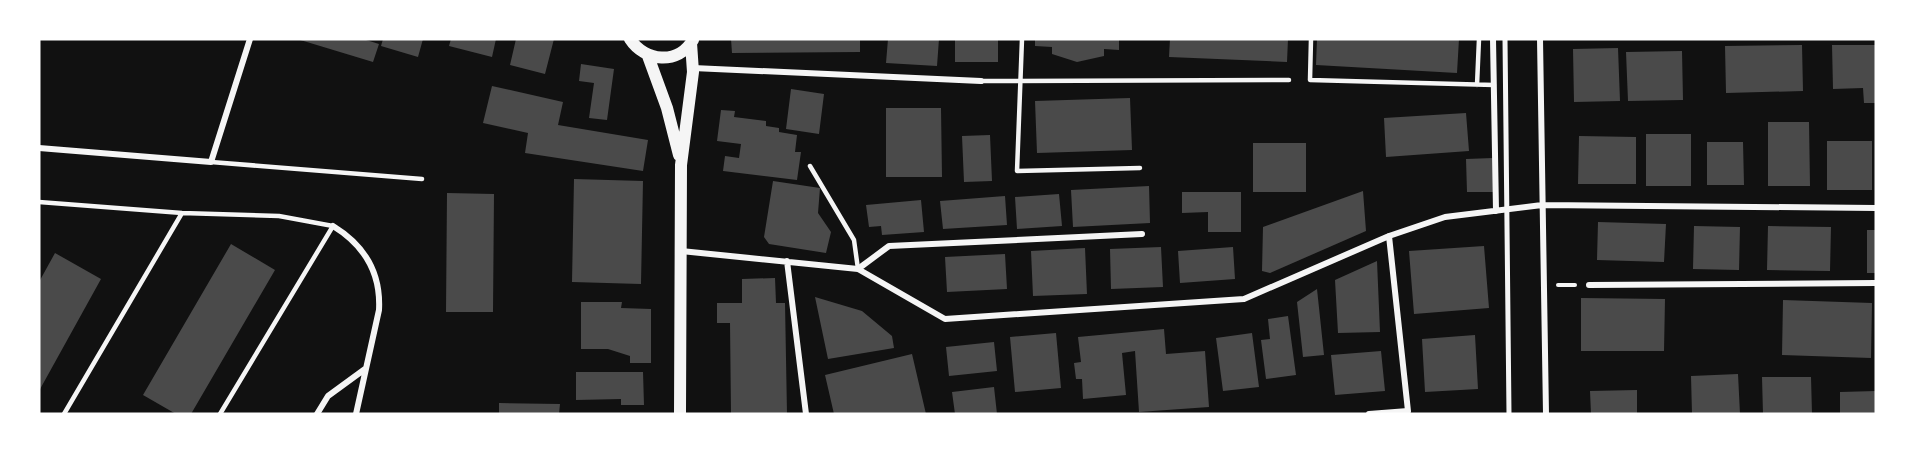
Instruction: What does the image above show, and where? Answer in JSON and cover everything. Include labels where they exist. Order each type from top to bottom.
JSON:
[{"type":"main road","points":[[630,39],[648,56],[667,108],[681,165]]},
{"type":"main road","points":[[648,56],[672,57],[692,41]]},
{"type":"main road","points":[[680,414],[681,165],[693,68],[692,41]]},
{"type":"street","points":[[39,148],[211,162],[250,39]]},
{"type":"street","points":[[1493,39],[1496,211]]},
{"type":"street","points":[[1505,39],[1509,414]]},
{"type":"street","points":[[1539,39],[1546,414]]},
{"type":"street","points":[[693,68],[981,81]]},
{"type":"street","points":[[681,250],[858,269],[945,319],[1244,299],[1389,236],[1445,218],[1506,209],[1542,205],[1876,207]]},
{"type":"street","points":[[333,226],[360,248],[376,278],[379,310],[356,414]]},
{"type":"street","points":[[858,269],[889,246],[1142,234]]},
{"type":"street","points":[[1369,414],[1408,411],[1389,236]]},
{"type":"street","points":[[787,261],[806,414]]},
{"type":"street","points":[[1589,285],[1876,283]]},
{"type":"street","points":[[317,414],[328,396],[365,369]]},
{"type":"lane","points":[[1022,39],[1017,171],[1140,168]]},
{"type":"lane","points":[[1311,39],[1310,80],[1494,85]]},
{"type":"lane","points":[[1477,85],[1479,39]]},
{"type":"lane","points":[[981,81],[1289,80]]},
{"type":"lane","points":[[211,162],[422,179]]},
{"type":"lane","points":[[810,166],[854,240],[858,269]]},
{"type":"lane","points":[[39,202],[182,213],[279,216],[333,226],[220,414]]},
{"type":"lane","points":[[64,414],[182,213]]},
{"type":"building","points":[[297,39],[363,39],[379,44],[373,62]]},
{"type":"building","points":[[383,39],[423,39],[418,57],[381,46]]},
{"type":"building","points":[[451,39],[496,39],[492,57],[449,46]]},
{"type":"building","points":[[516,39],[554,39],[545,74],[510,65]]},
{"type":"building","points":[[731,39],[860,39],[860,52],[732,53]]},
{"type":"building","points":[[888,39],[939,39],[937,66],[886,63]]},
{"type":"building","points":[[955,39],[998,39],[998,62],[955,62]]},
{"type":"building","points":[[1035,39],[1119,39],[1119,50],[1104,49],[1104,56],[1077,62],[1052,54],[1052,47],[1035,46]]},
{"type":"building","points":[[1170,39],[1288,39],[1287,62],[1169,57]]},
{"type":"building","points":[[1317,39],[1459,39],[1457,73],[1316,65]]},
{"type":"building","points":[[1802,45],[1803,91],[1726,93],[1725,46]]},
{"type":"building","points":[[1832,45],[1875,45],[1876,103],[1864,103],[1863,88],[1833,89]]},
{"type":"building","points":[[1618,48],[1620,101],[1574,102],[1573,49]]},
{"type":"building","points":[[1682,51],[1683,100],[1628,101],[1626,52]]},
{"type":"building","points":[[581,64],[614,69],[607,120],[589,118],[594,83],[579,81]]},
{"type":"building","points":[[492,86],[563,102],[558,125],[648,140],[643,171],[525,153],[528,133],[483,123]]},
{"type":"building","points":[[791,89],[824,94],[819,134],[786,129]]},
{"type":"building","points":[[1130,98],[1132,150],[1037,153],[1035,101]]},
{"type":"building","points":[[886,108],[941,108],[942,177],[886,177]]},
{"type":"building","points":[[721,110],[735,111],[734,117],[766,121],[766,126],[779,128],[779,132],[797,135],[795,152],[801,152],[797,180],[723,171],[725,156],[739,158],[741,144],[717,141]]},
{"type":"building","points":[[1466,113],[1469,151],[1386,157],[1384,118]]},
{"type":"building","points":[[1768,122],[1809,122],[1810,186],[1768,186]]},
{"type":"building","points":[[1646,134],[1691,134],[1691,186],[1646,186]]},
{"type":"building","points":[[990,135],[992,181],[964,182],[962,136]]},
{"type":"building","points":[[1579,136],[1636,137],[1636,184],[1578,184]]},
{"type":"building","points":[[1827,141],[1872,141],[1872,190],[1827,190]]},
{"type":"building","points":[[1707,142],[1743,142],[1744,185],[1707,185]]},
{"type":"building","points":[[1253,143],[1306,143],[1306,192],[1253,192]]},
{"type":"building","points":[[1493,158],[1494,192],[1467,192],[1466,159]]},
{"type":"building","points":[[574,179],[643,181],[641,284],[572,282]]},
{"type":"building","points":[[773,181],[820,188],[818,213],[831,232],[826,253],[769,244],[764,237]]},
{"type":"building","points":[[1149,186],[1150,223],[1073,227],[1071,190]]},
{"type":"building","points":[[1363,191],[1366,231],[1270,273],[1262,271],[1263,227]]},
{"type":"building","points":[[1182,192],[1241,192],[1241,232],[1208,232],[1208,212],[1182,213]]},
{"type":"building","points":[[447,193],[494,194],[493,312],[446,312]]},
{"type":"building","points":[[1059,194],[1062,226],[1017,229],[1015,197]]},
{"type":"building","points":[[1005,196],[1007,225],[943,229],[940,201]]},
{"type":"building","points":[[921,200],[924,232],[882,235],[881,226],[869,227],[866,205]]},
{"type":"building","points":[[1598,222],[1666,224],[1664,262],[1597,260]]},
{"type":"building","points":[[1694,226],[1740,227],[1739,270],[1693,269]]},
{"type":"building","points":[[1768,226],[1831,227],[1830,271],[1767,270]]},
{"type":"building","points":[[1867,230],[1876,230],[1876,273],[1867,273]]},
{"type":"building","points":[[231,244],[275,270],[191,414],[176,414],[143,395]]},
{"type":"building","points":[[1484,246],[1489,308],[1414,314],[1409,251]]},
{"type":"building","points":[[1161,247],[1163,287],[1111,289],[1110,249]]},
{"type":"building","points":[[1233,247],[1235,279],[1180,283],[1178,251]]},
{"type":"building","points":[[1085,248],[1087,294],[1033,296],[1031,251]]},
{"type":"building","points":[[55,253],[101,279],[39,391],[39,282]]},
{"type":"building","points":[[1005,254],[1007,289],[947,292],[945,257]]},
{"type":"building","points":[[1377,261],[1380,332],[1338,333],[1335,280]]},
{"type":"building","points":[[775,278],[776,303],[785,303],[787,414],[731,414],[730,323],[717,323],[717,303],[742,303],[742,279]]},
{"type":"building","points":[[1317,289],[1324,355],[1303,357],[1297,302]]},
{"type":"building","points":[[815,297],[862,311],[892,336],[894,348],[828,359]]},
{"type":"building","points":[[1581,298],[1665,299],[1664,351],[1581,351]]},
{"type":"building","points":[[1783,300],[1872,303],[1871,358],[1782,355]]},
{"type":"building","points":[[581,302],[622,302],[621,308],[651,309],[651,363],[630,363],[630,356],[608,349],[581,349]]},
{"type":"building","points":[[1288,316],[1296,375],[1266,379],[1261,340],[1270,339],[1268,319]]},
{"type":"building","points":[[1164,329],[1166,354],[1205,351],[1209,407],[1139,412],[1135,351],[1122,353],[1126,395],[1083,399],[1082,379],[1076,379],[1074,363],[1081,362],[1078,337]]},
{"type":"building","points":[[1056,333],[1061,388],[1015,392],[1010,337]]},
{"type":"building","points":[[1252,333],[1259,387],[1223,391],[1216,338]]},
{"type":"building","points":[[1475,335],[1478,389],[1425,392],[1422,339]]},
{"type":"building","points":[[994,342],[997,371],[949,376],[946,347]]},
{"type":"building","points":[[1381,351],[1385,391],[1335,395],[1331,355]]},
{"type":"building","points":[[912,354],[926,414],[834,414],[825,375]]},
{"type":"building","points":[[576,372],[643,372],[644,405],[621,405],[621,399],[576,400]]},
{"type":"building","points":[[1738,374],[1740,414],[1692,414],[1691,376]]},
{"type":"building","points":[[1762,377],[1811,377],[1812,414],[1763,414]]},
{"type":"building","points":[[994,387],[997,414],[955,414],[952,392]]},
{"type":"building","points":[[1637,390],[1637,414],[1591,414],[1590,391]]},
{"type":"building","points":[[1876,391],[1876,414],[1840,414],[1840,392]]},
{"type":"building","points":[[499,403],[560,404],[559,414],[499,414]]}]
